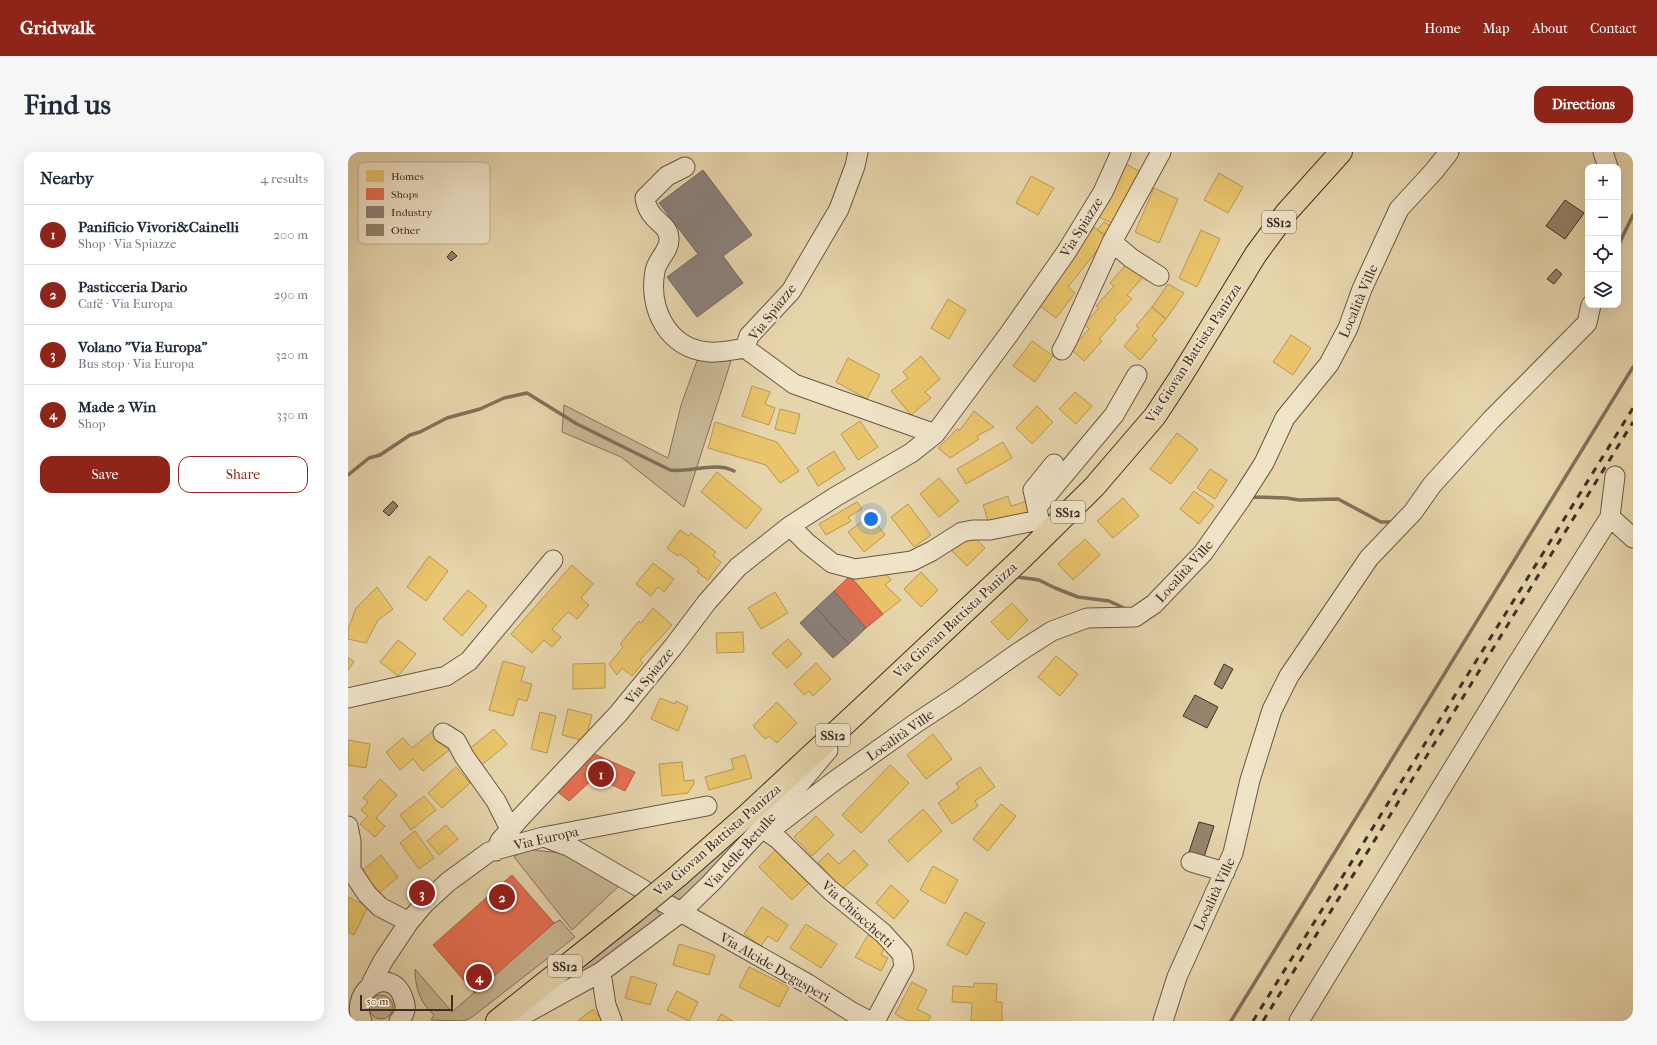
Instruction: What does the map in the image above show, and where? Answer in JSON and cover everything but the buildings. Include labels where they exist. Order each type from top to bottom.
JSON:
[{"type":"main road","name":"Via Giovan Battista Panizza","points":[[497,1021],[678,876],[745,817],[875,696],[1040,521],[1094,487],[1155,416],[1256,254],[1287,212],[1341,152]]},
{"type":"street","name":"Via Spiazze","points":[[858,152],[855,166],[839,209],[790,291],[749,336],[745,348],[794,384],[935,434]]},
{"type":"street","name":"Via Spiazze","points":[[496,850],[500,841],[510,829],[618,714],[673,647],[707,602],[738,567],[790,526],[835,497],[911,453],[935,434],[1009,334],[1067,251],[1103,192],[1121,152]]},
{"type":"street","points":[[1062,350],[1112,242],[1161,152]]},
{"type":"street","name":"Località Ville","points":[[769,833],[833,782],[916,723],[1052,631],[1087,618],[1135,617],[1154,604],[1203,554],[1241,499],[1264,463],[1285,418],[1329,364],[1348,328],[1362,289],[1399,209],[1434,171],[1449,152]]},
{"type":"street","points":[[1604,152],[1607,164]]},
{"type":"street","points":[[685,167],[667,176],[645,198],[649,210],[654,218],[661,222],[667,230],[669,240],[667,249],[655,270],[655,299],[661,321],[673,337],[695,350],[719,353],[745,348]]},
{"type":"street","points":[[1112,242],[1131,258],[1159,276]]},
{"type":"street","name":"Località Ville","points":[[1163,1021],[1177,977],[1194,937],[1212,904],[1233,853],[1250,780],[1272,710],[1292,670],[1370,558],[1413,512],[1432,485],[1486,425],[1586,323],[1590,308]]},
{"type":"street","points":[[790,526],[807,543],[832,563],[855,569],[912,561],[932,551],[962,532],[973,530],[990,530],[1040,521],[1114,415],[1137,375]]},
{"type":"street","points":[[1040,521],[1033,490],[1054,464]]},
{"type":"street","points":[[1299,1021],[1512,672],[1610,517],[1615,476]]},
{"type":"street","points":[[1610,517],[1633,538]]},
{"type":"street","points":[[348,698],[446,676],[469,661],[552,560]]},
{"type":"street","name":"Via delle Betulle","points":[[512,1021],[601,972],[680,912],[769,833],[875,696]]},
{"type":"street","points":[[443,733],[456,741],[464,756],[496,801],[510,829]]},
{"type":"street","name":"Via Europa","points":[[372,982],[396,941],[423,905],[448,882],[489,852],[542,837],[707,806]]},
{"type":"street","points":[[348,826],[351,841],[352,870],[367,894],[380,907],[409,922]]},
{"type":"street","name":"Via Chiocchetti","points":[[769,833],[830,890],[883,933],[902,954],[904,967],[875,1021]]},
{"type":"street","points":[[542,837],[570,847],[644,890]]},
{"type":"street","points":[[1191,862],[1225,872]]},
{"type":"street","name":"Via Alcide Degasperi","points":[[663,902],[808,984],[869,1021]]},
{"type":"street","points":[[396,941],[394,970],[396,986]]},
{"type":"street","points":[[601,972],[606,1005],[612,1021]]},
{"type":"street","points":[[356,1013],[358,997],[364,988],[372,982],[385,981],[396,986],[403,994],[402,1012],[415,1021]]},
{"type":"shaded area","points":[[698,358],[731,361],[684,507],[621,457],[562,432],[564,405],[668,458],[681,405]]},
{"type":"shaded area","points":[[770,808],[685,898],[675,900],[669,897],[705,867]]},
{"type":"shaded area","points":[[533,850],[571,854],[603,871],[619,886],[572,930],[514,857],[520,852]]},
{"type":"shaded area","points":[[655,908],[661,916],[653,928],[522,1012]]},
{"type":"shaded area","points":[[560,920],[575,937],[472,1017],[464,1021],[431,1020],[434,1015],[425,1005],[419,994],[415,969],[452,1012],[554,923]]},
{"type":"shaded area","points":[[381,995],[390,998],[393,1007],[390,1016],[381,1019],[372,1016],[369,1007],[372,998]]},
{"type":"waterway","points":[[1621,240],[1633,215]]},
{"type":"waterway","points":[[1231,1021],[1633,367]]},
{"type":"waterway","points":[[348,475],[369,458],[380,455],[410,435],[420,432],[447,418],[480,409],[504,398],[527,393],[577,424],[670,470],[719,467],[734,471]]},
{"type":"waterway","points":[[1249,497],[1286,498],[1299,500],[1338,499],[1381,522],[1393,522]]},
{"type":"waterway","points":[[1017,577],[1039,580],[1078,597],[1109,601],[1126,609]]},
{"type":"railway","points":[[1253,1021],[1633,408]]},
{"type":"railway","points":[[1263,1021],[1633,422]]},
{"type":"place","name":"Panificio Vivori&Cainelli","points":[[601,774]]},
{"type":"place","name":"Volano \"Via Europa\"","points":[[422,893]]},
{"type":"place","name":"Pasticceria Dario","points":[[502,897]]},
{"type":"place","name":"Made 2 Win","points":[[479,977]]}]
